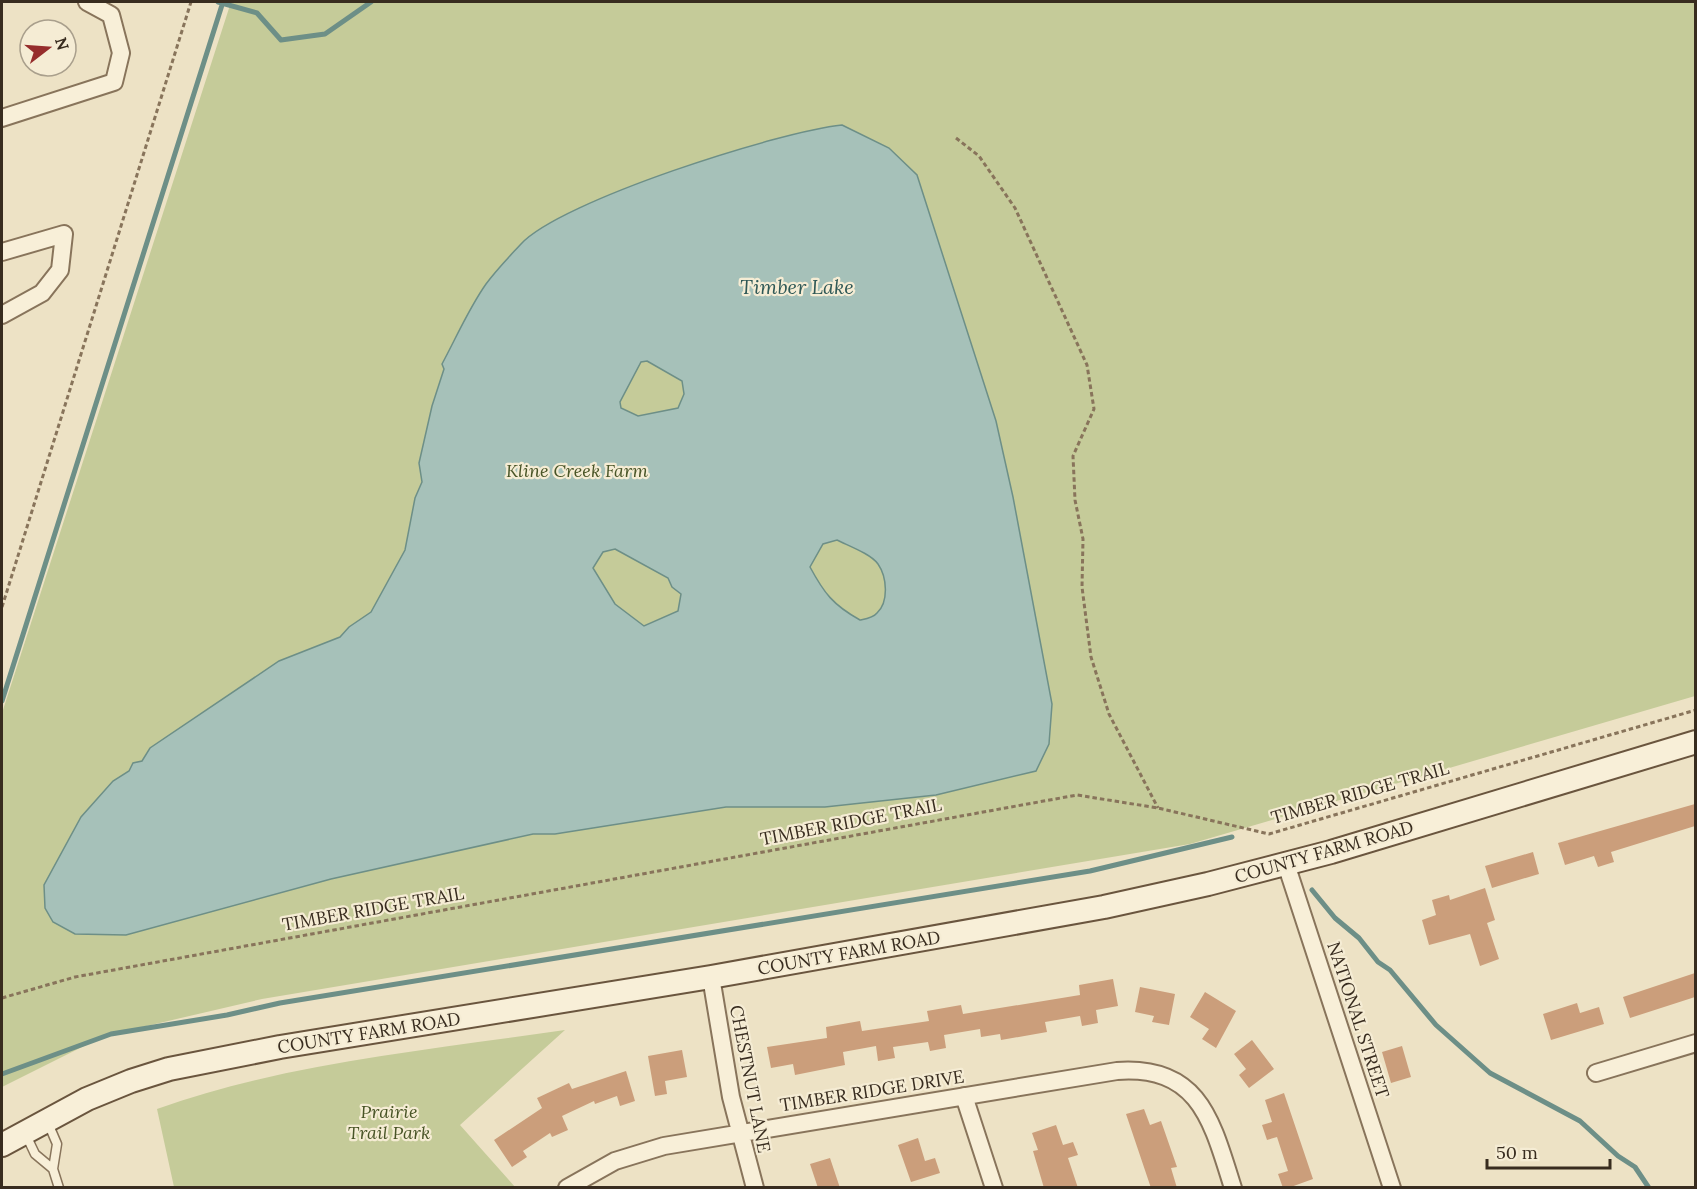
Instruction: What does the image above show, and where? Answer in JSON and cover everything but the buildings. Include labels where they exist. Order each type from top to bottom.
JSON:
[{"type":"main road","name":"COUNTY FARM ROAD","points":[[2,1144],[46,1120],[131,1081],[169,1069],[280,1047],[711,977],[1104,906],[1286,864],[1695,742]]},
{"type":"street","points":[[2,118],[114,82],[121,53],[111,15],[87,2]]},
{"type":"street","points":[[2,252],[64,234],[60,270],[42,293],[2,315]]},
{"type":"street","name":"NATIONAL STREET","points":[[1286,864],[1392,1188]]},
{"type":"street","name":"CHESTNUT LANE","points":[[711,977],[740,1133],[755,1188]]},
{"type":"street","points":[[1596,1073],[1695,1043]]},
{"type":"street","name":"TIMBER RIDGE DRIVE","points":[[567,1188],[595,1170],[630,1155],[664,1146],[1140,1069],[1160,1073],[1187,1088],[1209,1117],[1233,1188]]},
{"type":"street","points":[[964,1096],[994,1188]]},
{"type":"lane","points":[[46,1120],[57,1144],[53,1169],[59,1188]]},
{"type":"lane","points":[[24,1132],[35,1154],[53,1169]]},
{"type":"path","points":[[2,607],[191,2]]},
{"type":"path","points":[[956,138],[979,156],[1015,208],[1087,365],[1094,409],[1073,456],[1075,500],[1083,539],[1082,587],[1091,657],[1108,714],[1158,808]]},
{"type":"path","name":"TIMBER RIDGE TRAIL","points":[[2,998],[87,975],[1077,795],[1158,808],[1269,834],[1695,710]]},
{"type":"green space","name":"Kline Creek Farm","points":[[231,2],[1695,2],[1695,696],[1190,844],[262,999],[104,1036],[2,1087],[2,713]]},
{"type":"green space","name":"Prairie Trail Park","points":[[565,1030],[460,1125],[515,1187],[174,1187],[157,1109],[206,1093],[307,1069]]},
{"type":"water","name":"Timber Lake","points":[[842,125],[889,148],[917,175],[996,421],[1013,497],[1052,704],[1049,744],[1036,771],[936,795],[825,807],[726,807],[555,834],[533,834],[331,879],[126,935],[75,934],[53,922],[45,908],[44,885],[81,817],[113,781],[129,771],[133,763],[142,761],[150,748],[279,661],[340,637],[349,627],[371,612],[405,550],[415,498],[422,482],[419,463],[432,406],[444,369],[442,364],[480,293],[494,273],[521,244],[543,227],[579,208],[624,189],[724,154],[812,130]],"holes":[[[647,361],[682,381],[684,394],[678,408],[638,416],[621,408],[620,402],[641,362]],[[837,540],[865,554],[878,564],[885,582],[885,596],[881,608],[875,615],[860,620],[843,609],[825,591],[810,567],[823,544]],[[615,549],[668,578],[672,587],[681,594],[678,611],[644,626],[615,604],[593,568],[603,552]]]},
{"type":"waterway","points":[[218,2],[257,13],[281,40],[325,34],[371,2]]},
{"type":"waterway","points":[[2,701],[222,5]]},
{"type":"waterway","points":[[2,1074],[111,1034],[227,1015],[280,1003],[1090,871],[1232,837]]},
{"type":"waterway","points":[[1312,890],[1335,918],[1359,938],[1378,962],[1390,970],[1436,1025],[1490,1073],[1580,1121],[1618,1156],[1635,1167],[1649,1188]]}]
